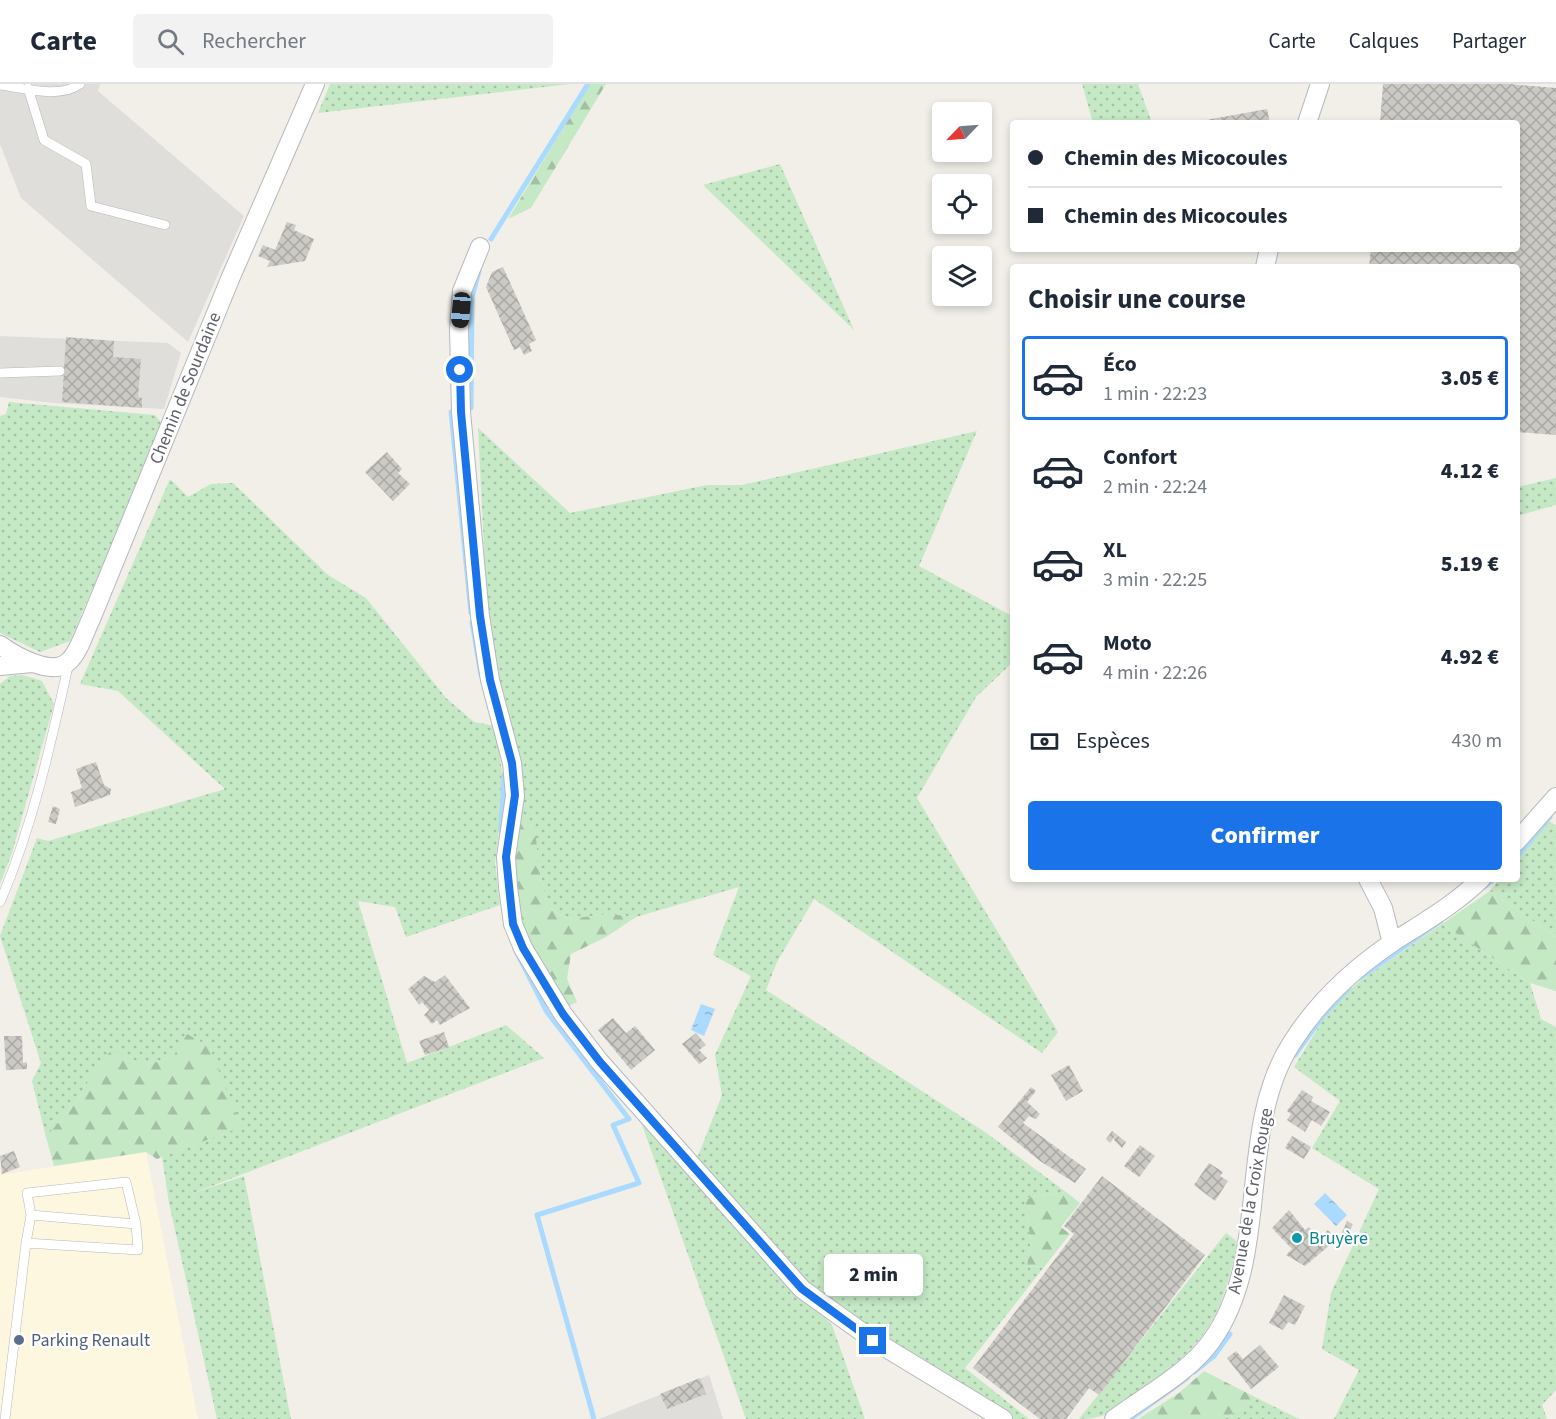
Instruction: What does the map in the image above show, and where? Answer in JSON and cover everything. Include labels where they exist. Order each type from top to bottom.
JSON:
[{"type":"street","name":"Chemin de Sourdaine","points":[[69,661],[91,619],[230,279],[315,84]]},
{"type":"street","points":[[1308,120],[1320,84]]},
{"type":"street","points":[[480,247],[462,291],[459,329],[461,412],[480,616],[490,680],[512,763],[515,795],[506,857],[513,924],[520,940],[563,1014],[600,1062],[802,1289],[873,1341],[1003,1419]]},
{"type":"street","points":[[0,645],[36,663]]},
{"type":"street","points":[[0,666],[36,663],[59,666],[69,661]]},
{"type":"street","points":[[1520,838],[1556,797]]},
{"type":"street","points":[[1370,882],[1383,909],[1392,943]]},
{"type":"street","name":"Avenue de la Croix Rouge","points":[[1114,1419],[1195,1360],[1212,1340],[1235,1294],[1246,1246],[1264,1117],[1290,1046],[1336,989],[1392,943],[1433,918],[1477,882]]},
{"type":"lane","points":[[0,85],[52,92],[74,88],[80,84]]},
{"type":"lane","points":[[28,88],[44,140],[86,164],[91,206],[165,225]]},
{"type":"lane","points":[[0,373],[60,371]]},
{"type":"lane","points":[[0,902],[12,874],[50,747],[69,661]]},
{"type":"lane","points":[[5,1419],[26,1243],[31,1215],[27,1193],[126,1182],[138,1250],[26,1243]]},
{"type":"lane","points":[[31,1215],[135,1224]]},
{"type":"shaded area","points":[[0,84],[100,84],[98,91],[244,216],[188,342],[21,198],[0,144]]},
{"type":"shaded area","points":[[0,336],[168,343],[181,353],[164,409],[54,403],[0,397]]},
{"type":"shaded area","points":[[146,1152],[198,1419],[0,1419],[0,1175]]},
{"type":"shaded area","points":[[709,1375],[723,1419],[599,1419]]},
{"type":"green space","points":[[330,84],[570,84],[318,113]]},
{"type":"green space","points":[[590,84],[606,84],[531,208],[508,219]]},
{"type":"green space","points":[[1082,84],[1138,84],[1151,120],[1092,120]]},
{"type":"green space","points":[[780,164],[854,330],[703,185]]},
{"type":"green space","points":[[9,402],[155,415],[163,425],[70,641],[40,652],[0,633],[0,416],[6,414]]},
{"type":"green space","points":[[478,428],[570,513],[707,485],[742,485],[977,431],[919,566],[1010,615],[1010,665],[976,697],[917,798],[1058,1032],[1042,1053],[814,899],[777,962],[766,990],[985,1132],[1066,1192],[1026,1198],[1026,1214],[1031,1240],[1027,1266],[1044,1267],[965,1368],[1029,1419],[1011,1419],[844,1314],[806,1280],[696,1161],[722,1095],[715,1055],[751,976],[713,955],[739,887],[636,917],[609,914],[567,919],[547,906],[540,873],[516,819],[489,648]]},
{"type":"green space","points":[[1556,478],[1556,505],[1520,515],[1520,486]]},
{"type":"green space","points":[[170,479],[188,497],[211,484],[233,483],[328,575],[366,598],[446,698],[474,722],[496,726],[504,789],[495,863],[500,905],[406,937],[395,907],[358,901],[407,1063],[506,1025],[544,1058],[191,1194],[244,1176],[291,1419],[217,1419],[169,1203],[162,1157],[240,1127],[173,1057],[146,1065],[101,1059],[77,1101],[46,1137],[32,1081],[41,1063],[0,936],[37,838],[48,841],[225,789],[118,691],[80,684]]},
{"type":"green space","points":[[22,675],[42,681],[54,704],[12,853],[0,884],[0,684],[10,676]]},
{"type":"green space","points":[[516,819],[534,822],[540,873],[547,906],[567,919],[609,914],[636,917],[606,937],[571,954],[567,979],[577,1002],[565,1008],[534,952],[520,917],[514,881]]},
{"type":"green space","points":[[1548,821],[1556,825],[1556,937],[1490,891],[1497,882],[1520,882],[1520,855]]},
{"type":"green space","points":[[1490,891],[1556,937],[1556,991],[1530,983],[1442,924]]},
{"type":"green space","points":[[1442,924],[1530,983],[1541,1019],[1556,1027],[1556,1390],[1542,1405],[1547,1419],[1334,1419],[1359,1370],[1322,1349],[1331,1293],[1379,1189],[1312,1148],[1340,1101],[1294,1067],[1324,1018],[1356,984]]},
{"type":"green space","points":[[187,1034],[209,1046],[241,1127],[157,1159],[146,1152],[54,1166],[46,1137],[77,1101],[101,1059],[113,1050],[146,1065],[173,1057]]},
{"type":"green space","points":[[639,1116],[787,1280],[832,1325],[865,1419],[746,1419]]},
{"type":"green space","points":[[1066,1192],[1080,1203],[1061,1227],[1070,1234],[1044,1267],[1027,1266],[1031,1240],[1026,1214],[1026,1198]]},
{"type":"green space","points":[[1226,1233],[1238,1242],[1231,1270],[1217,1312],[1196,1344],[1163,1374],[1118,1407],[1105,1415],[1079,1419]]},
{"type":"green space","points":[[1204,1371],[1257,1398],[1224,1419],[1138,1419],[1179,1393]]},
{"type":"green space","points":[[1257,1398],[1299,1419],[1224,1419]]},
{"type":"water","points":[[701,1004],[715,1009],[704,1036],[691,1030]]},
{"type":"water","points":[[1325,1193],[1347,1215],[1336,1226],[1314,1204]]},
{"type":"building","points":[[1383,84],[1510,84],[1556,88],[1556,435],[1520,432],[1520,264],[1369,264],[1371,252],[1520,252],[1520,120],[1380,120]]},
{"type":"building","points":[[1267,109],[1269,120],[1206,120]]},
{"type":"building","points":[[287,222],[296,225],[294,230],[314,239],[305,261],[267,267],[270,261],[258,256],[263,245],[275,250]]},
{"type":"building","points":[[503,267],[536,340],[529,344],[532,351],[524,355],[520,347],[514,350],[486,287],[492,272]]},
{"type":"building","points":[[66,337],[114,341],[113,357],[141,359],[138,397],[142,398],[142,408],[62,402]]},
{"type":"building","points":[[387,452],[402,469],[398,473],[410,484],[393,501],[365,472]]},
{"type":"building","points":[[96,762],[104,785],[111,789],[110,795],[75,807],[71,792],[82,788],[76,769]]},
{"type":"building","points":[[53,806],[60,809],[56,824],[48,822]]},
{"type":"building","points":[[445,975],[470,1008],[440,1025],[437,1020],[432,1024],[424,1015],[429,1010],[422,1002],[419,1005],[408,989],[424,976],[435,982]]},
{"type":"building","points":[[613,1018],[626,1033],[635,1026],[655,1050],[631,1070],[598,1030]]},
{"type":"building","points":[[444,1032],[449,1047],[425,1055],[419,1041]]},
{"type":"building","points":[[696,1033],[706,1045],[699,1050],[707,1058],[699,1064],[682,1044]]},
{"type":"building","points":[[4,1036],[22,1036],[23,1063],[27,1062],[27,1069],[6,1070]]},
{"type":"building","points":[[1069,1065],[1083,1091],[1066,1101],[1051,1075]]},
{"type":"building","points":[[1031,1087],[1036,1091],[1027,1102],[1040,1114],[1036,1119],[1029,1116],[1023,1123],[1086,1169],[1075,1183],[1040,1161],[998,1127]]},
{"type":"building","points":[[1302,1090],[1313,1097],[1311,1101],[1330,1112],[1321,1126],[1312,1120],[1305,1132],[1287,1120],[1291,1114],[1287,1111]]},
{"type":"building","points":[[1112,1131],[1126,1142],[1122,1148],[1114,1140],[1116,1135],[1110,1143],[1106,1139]]},
{"type":"building","points":[[1292,1136],[1311,1147],[1304,1159],[1285,1148]]},
{"type":"building","points":[[1140,1145],[1155,1156],[1139,1177],[1124,1166]]},
{"type":"building","points":[[14,1151],[20,1167],[2,1174],[0,1156]]},
{"type":"building","points":[[1209,1163],[1223,1172],[1220,1176],[1228,1181],[1215,1201],[1194,1185]]},
{"type":"building","points":[[1102,1176],[1205,1255],[1099,1395],[1089,1388],[1066,1419],[1040,1419],[973,1368],[1074,1234],[1064,1226]]},
{"type":"building","name":"Bruyère","points":[[1289,1210],[1305,1230],[1309,1227],[1314,1234],[1311,1237],[1315,1242],[1328,1230],[1337,1239],[1305,1266],[1286,1255],[1292,1249],[1272,1228]]},
{"type":"building","points":[[1347,1221],[1353,1224],[1345,1240],[1340,1237]]},
{"type":"building","points":[[1284,1295],[1305,1306],[1295,1325],[1288,1322],[1283,1330],[1269,1323]]},
{"type":"building","points":[[1260,1345],[1279,1367],[1251,1389],[1227,1358],[1236,1351],[1243,1359]]},
{"type":"building","points":[[700,1378],[706,1394],[667,1409],[660,1394]]},
{"type":"waterway","points":[[491,239],[588,84]]},
{"type":"waterway","points":[[471,408],[472,297],[479,271]]},
{"type":"waterway","points":[[451,412],[471,613]]},
{"type":"waterway","points":[[472,622],[481,675]]},
{"type":"waterway","points":[[501,831],[504,775]]},
{"type":"waterway","points":[[1520,853],[1550,817]]},
{"type":"waterway","points":[[1484,887],[1490,882]]},
{"type":"waterway","points":[[1360,978],[1441,921]]},
{"type":"waterway","points":[[515,949],[547,1012],[629,1119],[613,1125],[639,1183],[537,1215],[594,1419]]},
{"type":"waterway","points":[[1295,1055],[1323,1016],[1349,988]]},
{"type":"waterway","points":[[1194,1372],[1214,1356],[1230,1334]]},
{"type":"waterway","points":[[1130,1419],[1187,1378]]},
{"type":"place","name":"Bruyère","points":[[1297,1238]]},
{"type":"place","name":"Parking Renault","points":[[19,1340]]},
{"type":"route","points":[[460,370],[461,412],[480,616],[490,680],[512,763],[515,795],[506,857],[513,924],[523,948],[563,1014],[600,1062],[802,1289],[873,1341]]}]
